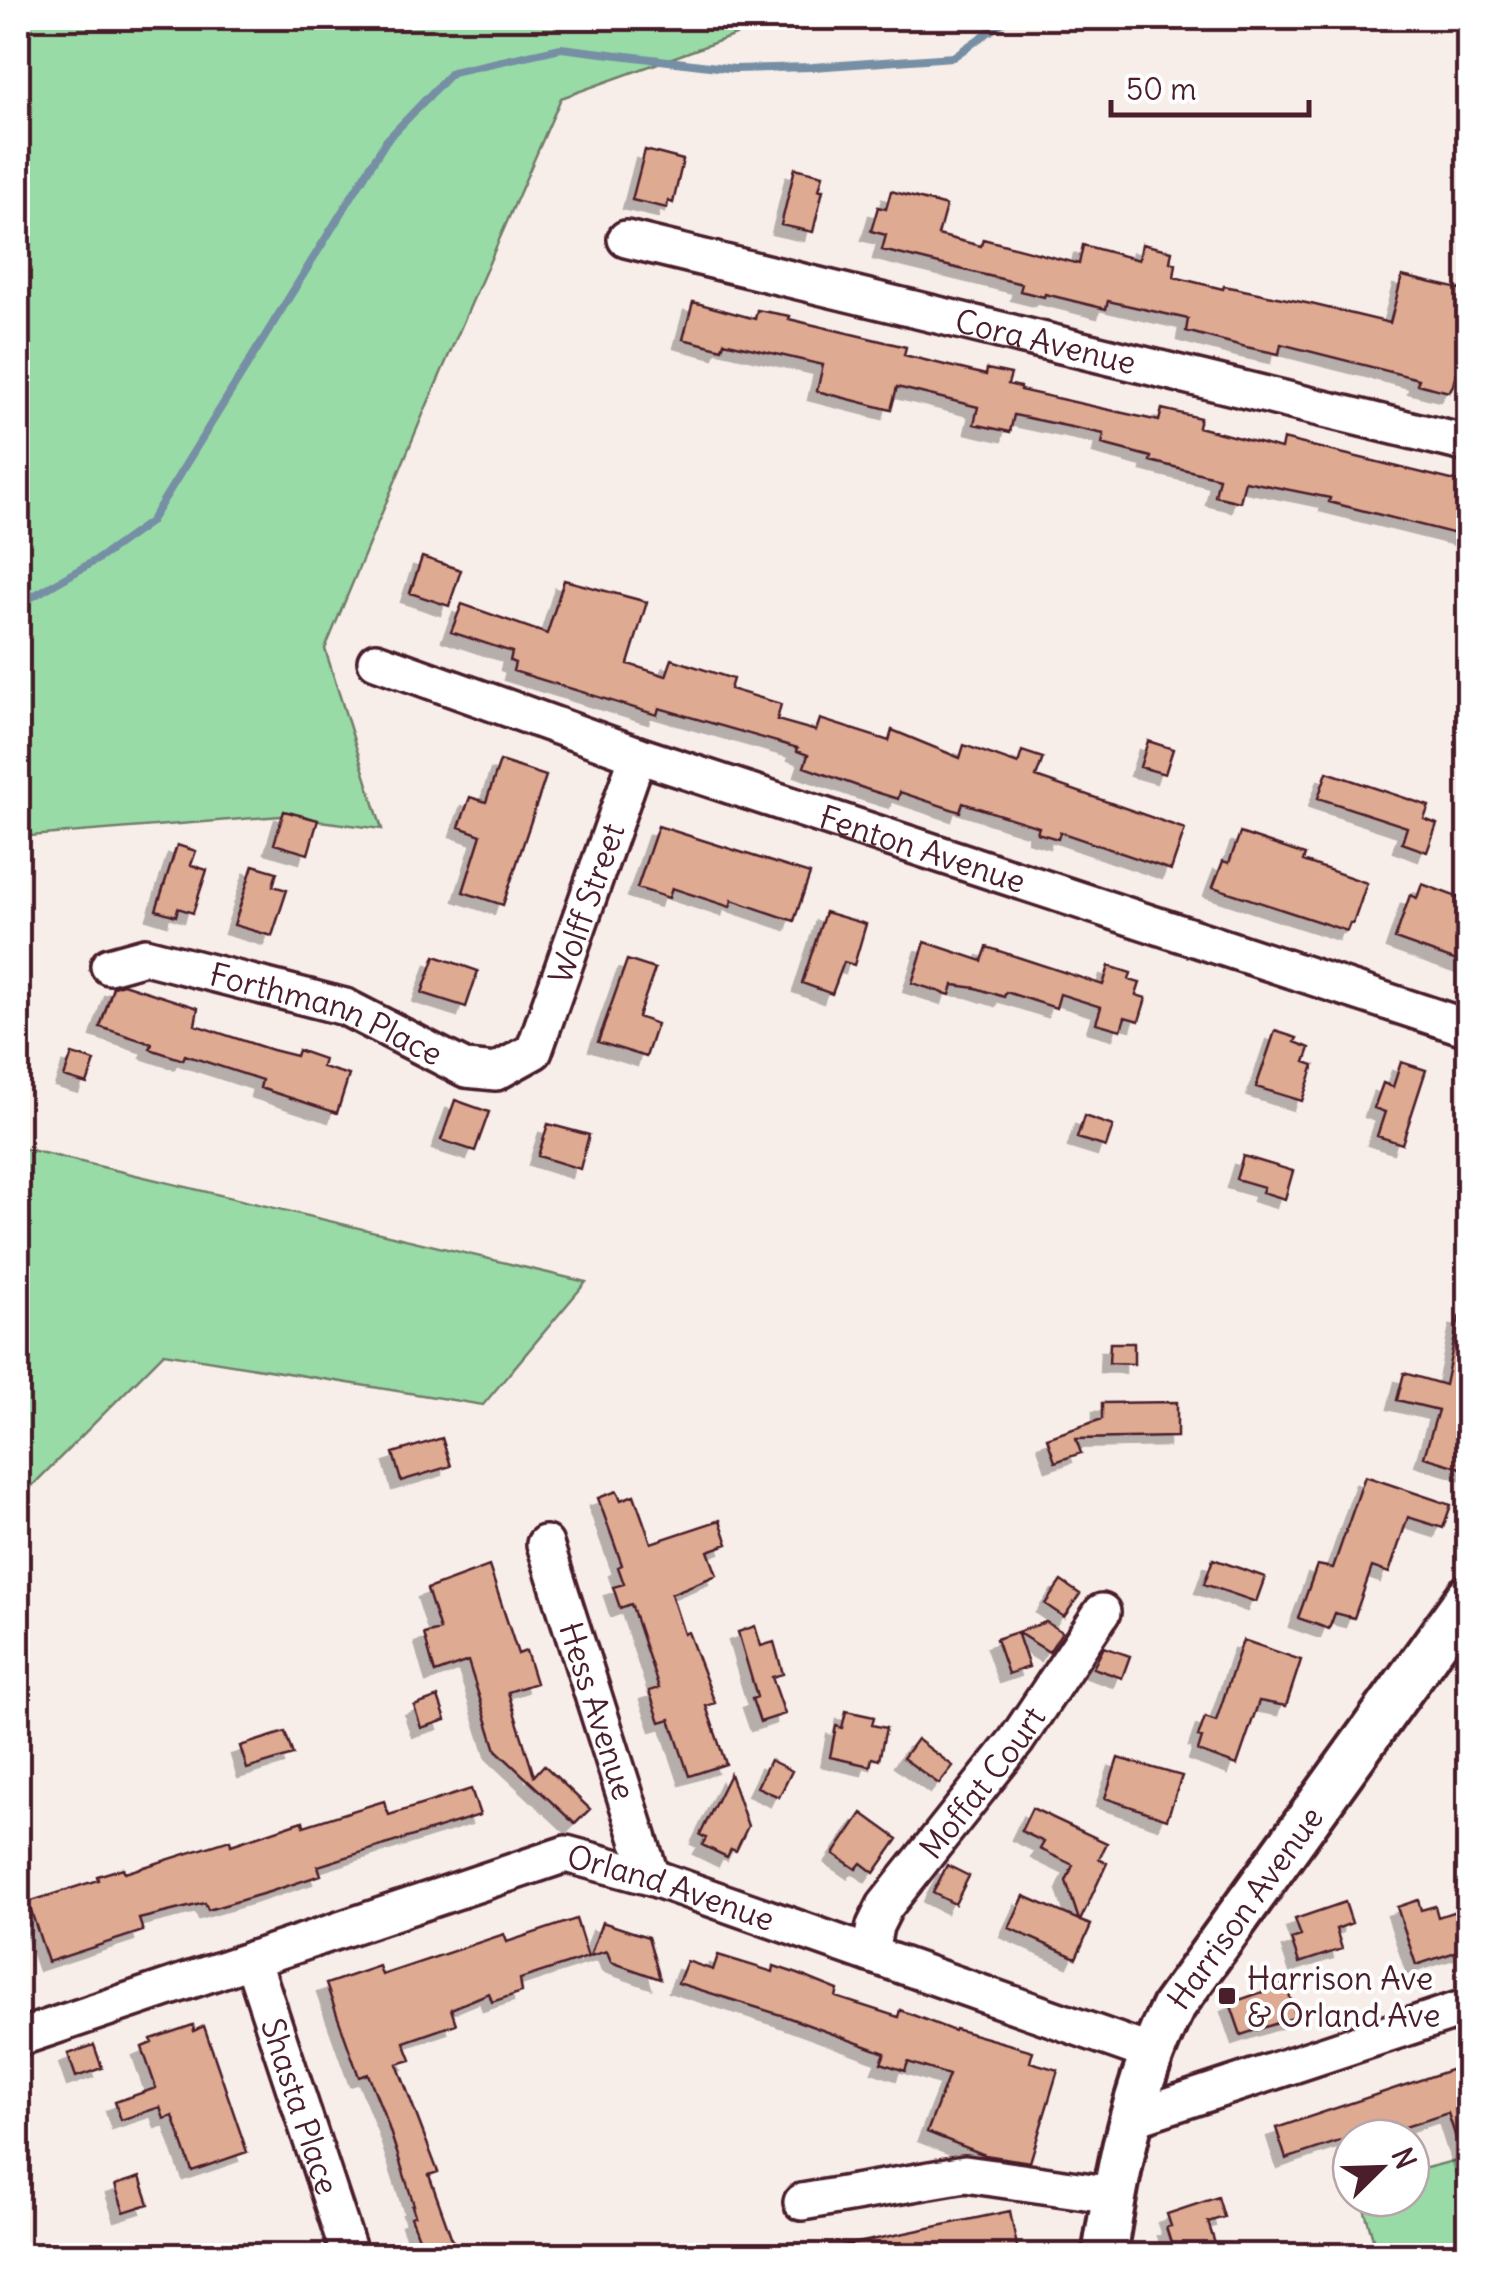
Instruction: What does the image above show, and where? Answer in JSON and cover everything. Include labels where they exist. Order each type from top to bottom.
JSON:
[{"type":"main road","name":"Harrison Avenue","points":[[1104,2256],[1130,2119],[1152,2053],[1173,2008],[1468,1597]]},
{"type":"street","name":"Cora Avenue","points":[[626,238],[1468,444]]},
{"type":"street","name":"Fenton Avenue","points":[[376,661],[638,755],[1468,1028]]},
{"type":"street","name":"Wolff Street","points":[[534,1051],[638,755]]},
{"type":"street","name":"Forthmann Place","points":[[109,966],[145,956],[345,1007],[466,1069],[496,1072],[534,1051]]},
{"type":"street","name":"Hess Avenue","points":[[545,1544],[650,1878]]},
{"type":"street","name":"Moffat Court","points":[[870,1954],[875,1926],[885,1906],[1016,1740],[1102,1612]]},
{"type":"street","name":"Orland Avenue","points":[[18,2038],[566,1854],[650,1878],[1152,2053]]},
{"type":"street","name":"Shasta Place","points":[[252,1959],[350,2256]]},
{"type":"street","points":[[1130,2119],[1468,2008]]},
{"type":"street","points":[[802,2202],[965,2174],[1114,2195]]},
{"type":"green space","points":[[18,18],[783,18],[561,98],[325,649],[382,829],[281,816],[18,837]]},
{"type":"green space","points":[[18,1147],[586,1282],[483,1405],[164,1353],[18,1500]]},
{"type":"green space","points":[[1468,2157],[1468,2255],[1378,2255],[1367,2218],[1431,2218],[1431,2167]]},
{"type":"building","points":[[645,150],[683,160],[673,203],[668,201],[667,208],[632,200]]},
{"type":"building","points":[[795,168],[823,175],[813,232],[781,225]]},
{"type":"building","points":[[891,191],[946,206],[938,235],[981,246],[983,239],[1079,264],[1083,245],[1139,260],[1142,244],[1172,251],[1174,277],[1390,323],[1402,276],[1468,291],[1468,325],[1453,385],[1449,392],[1417,384],[1419,379],[1281,344],[1279,354],[1246,347],[1186,331],[1188,319],[1108,301],[1106,309],[1045,294],[1044,297],[1020,291],[1022,284],[882,250],[886,235],[871,231],[878,207],[886,209]]},
{"type":"building","points":[[693,302],[755,319],[757,310],[790,316],[789,319],[906,347],[904,355],[986,375],[987,369],[1011,374],[1008,384],[1020,390],[1159,421],[1162,409],[1200,418],[1198,427],[1281,449],[1283,439],[1468,484],[1468,537],[1329,502],[1330,498],[1245,481],[1240,502],[1215,496],[1219,478],[1102,444],[1104,434],[1014,415],[1010,432],[974,424],[978,407],[897,387],[891,410],[817,391],[823,365],[724,342],[722,349],[683,339]]},
{"type":"building","points":[[422,557],[461,570],[449,606],[410,593]]},
{"type":"building","points":[[564,580],[647,602],[628,664],[666,676],[672,659],[733,679],[730,689],[781,704],[777,720],[816,731],[820,719],[889,741],[892,730],[960,758],[964,745],[1018,764],[1022,751],[1043,758],[1036,777],[1185,829],[1171,870],[1060,832],[1058,839],[1037,833],[1039,827],[963,803],[960,812],[900,792],[898,799],[866,789],[804,767],[808,755],[797,751],[798,748],[659,708],[657,715],[513,671],[512,652],[451,632],[462,604],[547,634]]},
{"type":"building","points":[[1148,741],[1173,749],[1165,774],[1140,767]]},
{"type":"building","points":[[500,761],[546,776],[503,905],[463,892],[481,835],[459,827],[470,797],[486,802]]},
{"type":"building","points":[[1327,772],[1429,806],[1424,819],[1437,824],[1427,852],[1402,843],[1407,827],[1318,798]]},
{"type":"building","points":[[284,811],[318,820],[308,854],[274,844]]},
{"type":"building","points":[[658,826],[810,874],[794,921],[732,900],[730,907],[672,888],[669,898],[637,888]]},
{"type":"building","points":[[1240,833],[1305,855],[1303,861],[1367,883],[1347,931],[1213,887],[1223,861],[1229,863]]},
{"type":"building","points":[[177,845],[196,851],[191,865],[207,870],[193,913],[178,908],[176,916],[156,910]]},
{"type":"building","points":[[253,865],[277,872],[273,886],[287,890],[272,936],[234,925]]},
{"type":"building","points":[[1422,884],[1468,901],[1468,965],[1395,939],[1410,895],[1417,898]]},
{"type":"building","points":[[825,912],[866,924],[854,965],[844,962],[832,994],[802,983]]},
{"type":"building","points":[[925,942],[982,961],[987,947],[1103,985],[1109,966],[1131,973],[1129,980],[1140,983],[1136,995],[1146,998],[1139,1021],[1125,1017],[1121,1030],[1096,1023],[1101,1007],[1060,994],[1056,1008],[1006,992],[1004,997],[953,985],[950,995],[912,983]]},
{"type":"building","points":[[435,956],[478,971],[466,1007],[422,993]]},
{"type":"building","points":[[627,960],[655,969],[638,1017],[657,1024],[646,1057],[598,1042]]},
{"type":"building","points":[[123,984],[198,1008],[195,1025],[272,1050],[296,1056],[298,1050],[324,1059],[322,1067],[349,1075],[337,1113],[260,1088],[262,1080],[185,1055],[183,1060],[150,1049],[152,1044],[100,1027],[113,987]]},
{"type":"building","points":[[1275,1031],[1297,1038],[1295,1042],[1310,1048],[1305,1062],[1314,1065],[1302,1101],[1256,1087]]},
{"type":"building","points":[[72,1054],[95,1061],[87,1084],[64,1077]]},
{"type":"building","points":[[1401,1062],[1426,1070],[1402,1144],[1377,1136],[1385,1112],[1374,1108],[1383,1083],[1393,1087]]},
{"type":"building","points":[[455,1100],[489,1112],[475,1151],[441,1140]]},
{"type":"building","points":[[1084,1116],[1113,1126],[1106,1147],[1077,1138]]},
{"type":"building","points":[[548,1124],[589,1135],[580,1169],[538,1156]]},
{"type":"building","points":[[1243,1156],[1293,1171],[1285,1199],[1262,1192],[1264,1187],[1236,1179]]},
{"type":"building","points":[[1459,1317],[1468,1318],[1468,1470],[1424,1457],[1438,1410],[1397,1400],[1404,1373],[1445,1385]]},
{"type":"building","points":[[1110,1343],[1134,1343],[1134,1364],[1109,1363]]},
{"type":"building","points":[[1177,1402],[1177,1437],[1076,1439],[1081,1453],[1055,1462],[1047,1438],[1102,1419],[1102,1403]]},
{"type":"building","points":[[442,1438],[451,1466],[401,1481],[393,1453]]},
{"type":"building","points":[[1365,1476],[1451,1505],[1443,1528],[1408,1517],[1389,1573],[1372,1567],[1354,1618],[1335,1613],[1329,1629],[1298,1618],[1317,1565],[1333,1568]]},
{"type":"building","points":[[617,1491],[621,1500],[634,1495],[651,1543],[720,1520],[728,1544],[708,1551],[717,1575],[671,1594],[715,1703],[706,1706],[726,1764],[689,1776],[670,1719],[660,1722],[649,1691],[659,1688],[631,1604],[620,1608],[613,1587],[624,1584],[618,1567],[622,1565],[598,1498]]},
{"type":"building","points":[[1213,1559],[1265,1577],[1256,1602],[1204,1584]]},
{"type":"building","points":[[489,1566],[518,1654],[526,1651],[536,1683],[508,1692],[534,1776],[544,1765],[590,1809],[575,1824],[496,1750],[468,1661],[435,1673],[424,1634],[440,1630],[427,1589]]},
{"type":"building","points":[[1061,1581],[1080,1594],[1064,1617],[1045,1604]]},
{"type":"building","points":[[1046,1622],[1062,1632],[1049,1652],[1017,1632]]},
{"type":"building","points":[[755,1626],[761,1646],[774,1642],[783,1674],[772,1677],[785,1714],[760,1722],[752,1699],[757,1697],[738,1632]]},
{"type":"building","points":[[1017,1632],[1029,1667],[1008,1674],[996,1639]]},
{"type":"building","points":[[1243,1640],[1301,1660],[1286,1706],[1259,1701],[1237,1765],[1198,1751],[1202,1738],[1198,1737],[1205,1717],[1216,1721]]},
{"type":"building","points":[[1104,1647],[1130,1656],[1122,1678],[1093,1668]]},
{"type":"building","points":[[438,1697],[446,1720],[421,1728],[414,1706]]},
{"type":"building","points":[[846,1711],[874,1717],[872,1725],[886,1728],[879,1760],[872,1758],[870,1766],[830,1757],[836,1726],[842,1728]]},
{"type":"building","points":[[285,1732],[293,1755],[247,1769],[240,1746]]},
{"type":"building","points":[[917,1739],[953,1766],[939,1784],[903,1758]]},
{"type":"building","points":[[1118,1758],[1182,1776],[1167,1819],[1105,1798]]},
{"type":"building","points":[[770,1760],[792,1771],[779,1797],[757,1787]]},
{"type":"building","points":[[730,1774],[748,1826],[736,1851],[731,1849],[727,1857],[702,1845],[706,1838],[700,1835]]},
{"type":"building","points":[[471,1789],[480,1815],[318,1866],[321,1875],[269,1892],[208,1910],[205,1903],[139,1919],[143,1931],[48,1962],[28,1902],[123,1868],[125,1873],[303,1821],[304,1826],[384,1801],[389,1815]]},
{"type":"building","points":[[1032,1808],[1107,1843],[1099,1859],[1107,1863],[1080,1921],[1091,1925],[1076,1958],[1009,1928],[1024,1896],[1079,1920],[1066,1881],[1073,1865],[1040,1849],[1044,1842],[1021,1831]]},
{"type":"building","points":[[862,1813],[898,1839],[874,1873],[861,1863],[856,1869],[834,1854]]},
{"type":"building","points":[[947,1865],[969,1876],[955,1904],[933,1893]]},
{"type":"building","points":[[1418,1900],[1421,1910],[1435,1906],[1438,1917],[1468,1907],[1468,1948],[1416,1965],[1397,1907]]},
{"type":"building","points":[[1345,1902],[1352,1923],[1336,1929],[1342,1949],[1299,1963],[1291,1939],[1301,1936],[1295,1919]]},
{"type":"building","points":[[576,1919],[588,1957],[520,1979],[522,1992],[492,2002],[489,1993],[451,2009],[456,2024],[404,2042],[411,2060],[397,2064],[438,2172],[429,2175],[458,2256],[426,2256],[411,2217],[415,2215],[414,2205],[387,2122],[368,2074],[359,2077],[326,1984],[379,1966],[382,1975],[504,1934],[507,1942]]},
{"type":"building","points":[[602,1922],[648,1937],[660,1979],[611,1962],[607,1951],[590,1956]]},
{"type":"building","points":[[718,1955],[773,1972],[774,1966],[798,1974],[838,1990],[836,1997],[898,2017],[900,2010],[954,2031],[1033,2051],[1030,2062],[1058,2070],[1030,2162],[985,2155],[927,2132],[949,2075],[908,2062],[905,2071],[881,2063],[885,2053],[678,1983],[687,1961],[713,1970]]},
{"type":"building","points":[[1286,1984],[1296,2017],[1241,2035],[1230,2003]]},
{"type":"building","points":[[193,2025],[194,2031],[204,2026],[247,2152],[192,2171],[173,2116],[164,2119],[160,2107],[121,2120],[115,2102],[156,2088],[142,2047],[152,2043],[151,2039]]},
{"type":"building","points":[[94,2045],[102,2068],[76,2077],[68,2054]]},
{"type":"building","points":[[1468,2064],[1468,2162],[1464,2163],[1448,2113],[1431,2119],[1331,2118],[1331,2144],[1286,2159],[1276,2128]]},
{"type":"building","points":[[140,2177],[149,2204],[124,2212],[115,2185]]},
{"type":"building","points":[[1218,2197],[1224,2217],[1208,2222],[1219,2256],[1175,2256],[1166,2227],[1171,2226],[1167,2214]]},
{"type":"building","points":[[1010,2211],[1019,2256],[844,2256],[843,2246]]},
{"type":"waterway","points":[[18,605],[98,559],[150,522],[386,141],[452,72],[561,48],[734,69],[953,57],[1009,18]]},
{"type":"place","name":"Harrison Ave & Orland Ave","points":[[1227,1996]]}]
